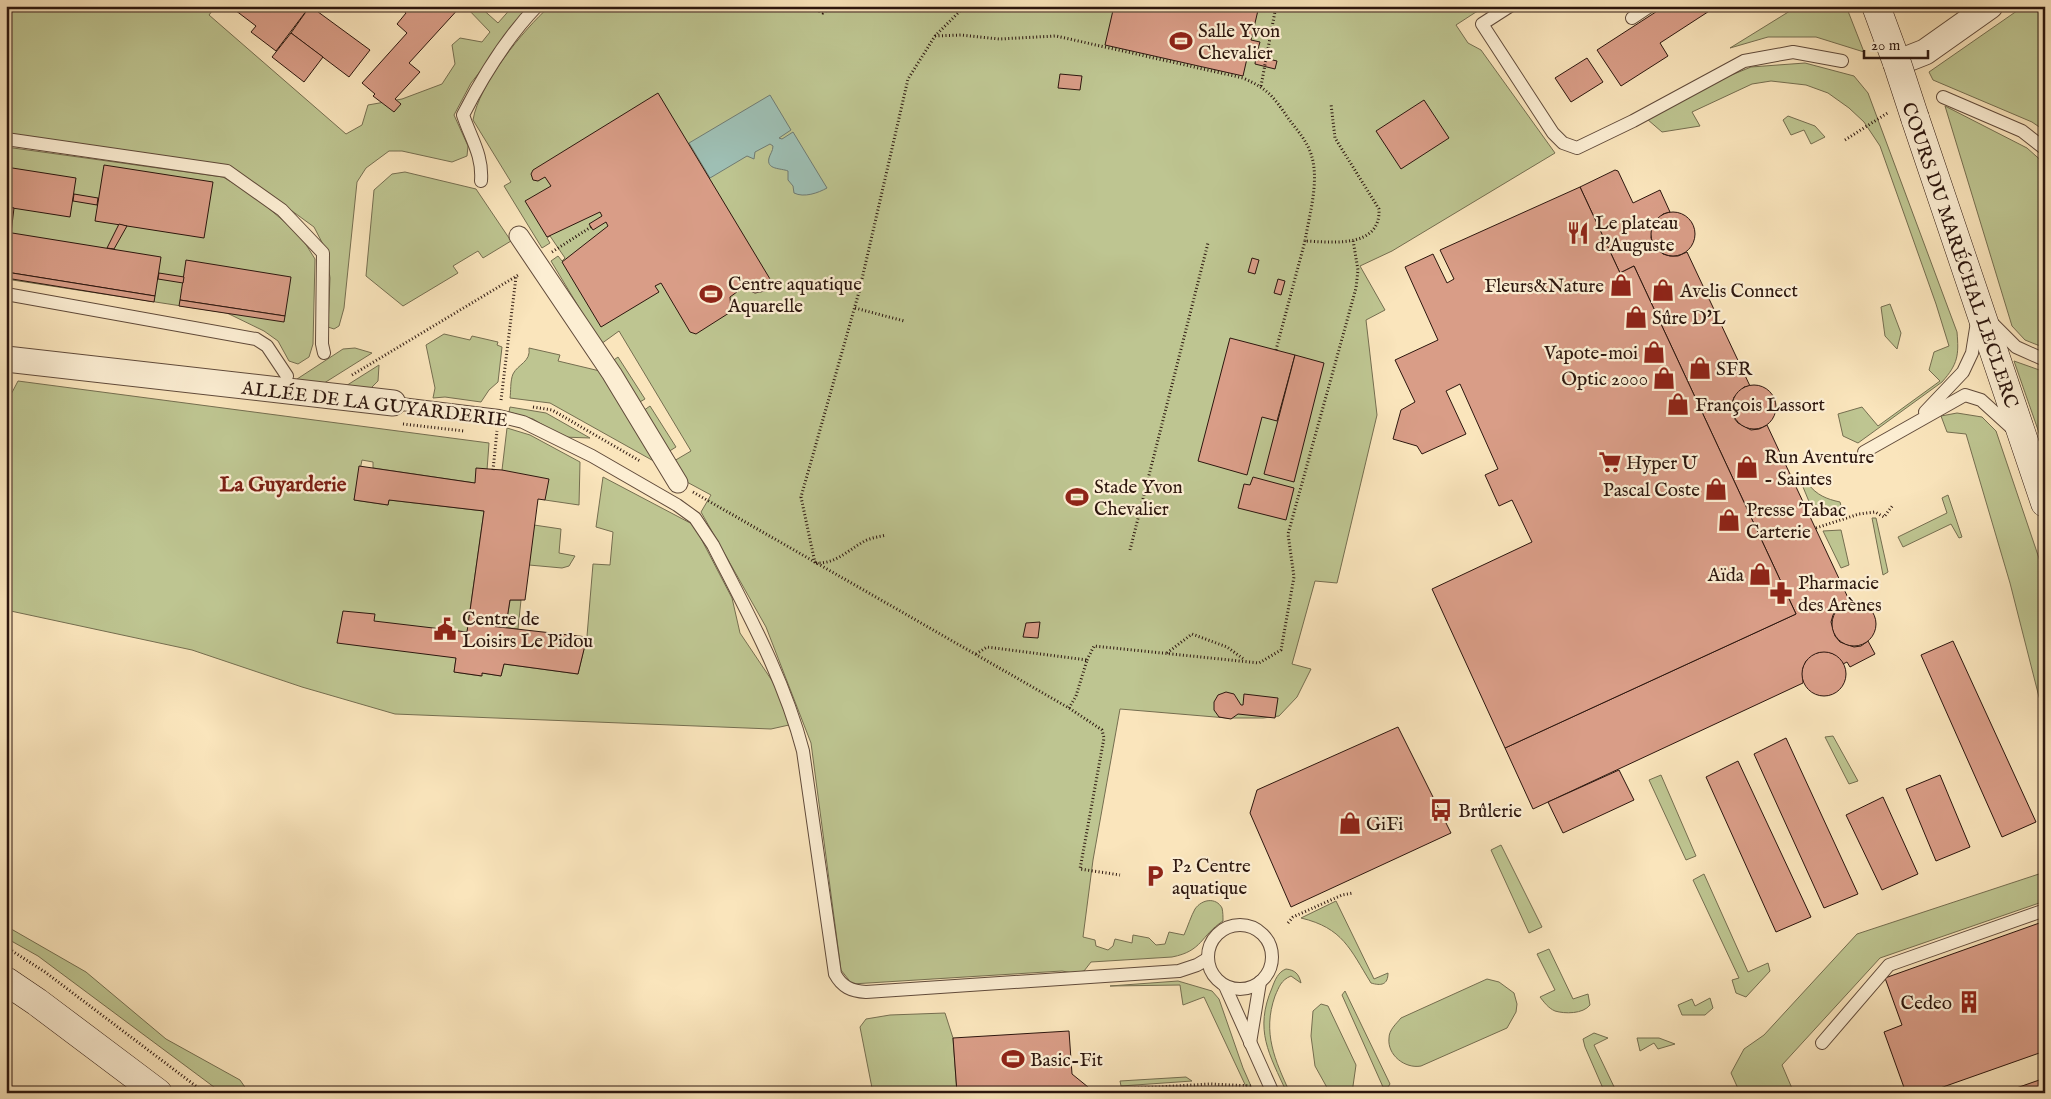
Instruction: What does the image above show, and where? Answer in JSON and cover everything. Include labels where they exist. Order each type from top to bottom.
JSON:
[{"type":"main road","name":"COURS DU MARÉCHAL LECLERC","points":[[1876,6],[1897,63],[2045,504]]},
{"type":"main road","points":[[6,982],[59,1018],[158,1093]]},
{"type":"street","points":[[1897,63],[1925,52],[1990,6]]},
{"type":"street","points":[[519,236],[612,374],[678,483]]},
{"type":"street","name":"ALLÉE DE LA GUYARDERIE","points":[[6,359],[392,403]]},
{"type":"lane","points":[[481,181],[482,167],[479,154],[463,115],[481,80],[506,42],[537,6]]},
{"type":"lane","points":[[1510,6],[1482,24],[1553,133],[1563,143],[1577,148],[1633,121],[1744,61],[1793,52],[1842,61]]},
{"type":"lane","points":[[1632,18],[1650,6]]},
{"type":"lane","points":[[1944,98],[2022,131],[2045,149]]},
{"type":"lane","points":[[6,139],[227,171],[282,210],[323,253],[322,344],[324,353]]},
{"type":"lane","points":[[6,294],[256,339],[267,346],[287,376]]},
{"type":"lane","points":[[1979,309],[2016,347],[2045,360]]},
{"type":"lane","points":[[1917,421],[1963,372],[1972,353],[1979,309]]},
{"type":"lane","points":[[1864,452],[1965,395],[1981,400],[2023,439]]},
{"type":"lane","name":"ALLÉE DE LA GUYARDERIE","points":[[392,403],[499,416],[523,422],[592,456],[677,505],[695,518],[714,545],[779,679],[795,721],[803,751],[835,974],[843,985],[849,989],[866,992],[1179,971]]},
{"type":"lane","points":[[1822,1043],[1889,965],[2045,910]]},
{"type":"lane","points":[[1225,986],[1243,989],[1252,987],[1267,975],[1272,957],[1270,947],[1259,931],[1241,925],[1230,926],[1213,938],[1207,959],[1212,975],[1225,986],[1271,1089]]},
{"type":"lane","points":[[1179,971],[1207,959]]},
{"type":"lane","points":[[1179,971],[1212,975]]},
{"type":"lane","points":[[1250,1043],[1260,982]]},
{"type":"path","points":[[806,6],[823,13],[832,6]]},
{"type":"path","points":[[966,6],[935,36],[908,79],[855,308],[801,496],[815,563],[1069,708],[1102,730],[1104,738],[1080,869],[1120,875]]},
{"type":"path","points":[[1262,86],[1276,6]]},
{"type":"path","points":[[935,36],[961,35],[999,39],[1056,36],[1243,78],[1262,86],[1272,96],[1307,144],[1313,162],[1314,181],[1305,240],[1276,350]]},
{"type":"path","points":[[1305,240],[1344,242],[1363,238],[1373,230],[1380,218],[1379,209],[1335,138],[1331,104]]},
{"type":"path","points":[[1845,140],[1912,109]]},
{"type":"path","points":[[323,395],[388,352],[516,276],[591,227]]},
{"type":"path","points":[[1069,708],[1076,696],[1087,660],[1094,646],[1259,663],[1281,650],[1294,577],[1288,534],[1356,288],[1358,270],[1353,240]]},
{"type":"path","points":[[1130,550],[1208,244]]},
{"type":"path","points":[[493,470],[516,276]]},
{"type":"path","points":[[855,308],[904,321]]},
{"type":"path","points":[[1816,528],[1859,514],[1875,512],[1884,517],[1893,505]]},
{"type":"path","points":[[815,563],[825,564],[844,555],[864,541],[886,535]]},
{"type":"path","points":[[1166,653],[1192,634],[1227,647],[1246,662]]},
{"type":"path","points":[[976,654],[986,647],[1087,660]]},
{"type":"path","points":[[1288,923],[1293,917],[1342,895],[1353,893]]},
{"type":"path","points":[[6,946],[84,1001],[205,1093]]},
{"type":"path","points":[[1089,1090],[1210,1084],[1257,1086],[1271,1089]]},
{"type":"green space","points":[[6,6],[216,6],[209,15],[346,134],[362,125],[368,105],[402,99],[442,84],[455,64],[452,45],[460,38],[482,42],[490,32],[465,6],[479,6],[498,23],[513,6],[532,6],[471,83],[454,115],[468,146],[467,156],[452,162],[402,151],[389,151],[366,168],[357,182],[344,308],[339,326],[334,329],[328,327],[330,278],[326,250],[314,227],[236,170],[6,133]]},
{"type":"green space","name":"Stade Yvon Chevalier","points":[[550,6],[1493,6],[1476,12],[1456,25],[1468,43],[1481,50],[1555,153],[1392,251],[1360,266],[1385,310],[1366,320],[1377,415],[1337,583],[1315,581],[1292,664],[1311,669],[1297,697],[1279,716],[1263,718],[1227,718],[1120,709],[1093,860],[1083,937],[1095,940],[1096,946],[1108,950],[1113,946],[1115,939],[1132,943],[1133,935],[1149,938],[1156,945],[1165,944],[1169,932],[1184,935],[1195,909],[1201,903],[1205,901],[1216,902],[1222,908],[1223,921],[1196,947],[1172,957],[1091,962],[1084,971],[1073,973],[1062,971],[852,984],[841,970],[811,743],[766,627],[701,512],[711,495],[685,481],[674,461],[691,451],[619,331],[601,344],[551,261],[558,256],[562,261],[565,258],[550,236],[547,238],[550,243],[542,248],[504,186],[511,182],[473,120],[477,106],[493,74],[515,43]]},
{"type":"green space","points":[[1798,6],[1846,6],[1864,52],[1816,37],[1768,37],[1730,48]]},
{"type":"green space","points":[[2024,6],[2045,6],[2045,131],[2032,122],[1933,80],[1929,72]]},
{"type":"green space","points":[[1805,63],[1854,76],[1868,93],[1957,332],[1958,347],[1956,359],[1942,382],[1858,443],[1843,436],[1838,414],[1862,407],[1878,426],[1940,381],[1929,370],[1934,352],[1949,346],[1880,146],[1864,122],[1849,108],[1828,93],[1806,85],[1771,81],[1752,84],[1692,112],[1700,126],[1662,132],[1647,119],[1729,76],[1751,67]]},
{"type":"green space","points":[[1945,106],[2027,148],[2045,164],[2045,348],[2025,340],[2012,326]]},
{"type":"green space","points":[[1788,116],[1815,126],[1825,137],[1811,144],[1804,130],[1791,135],[1783,120]]},
{"type":"green space","points":[[6,147],[223,177],[253,195],[300,235],[315,259],[313,344],[309,357],[298,364],[289,361],[278,341],[264,331],[227,313],[6,279]]},
{"type":"green space","points":[[405,172],[476,189],[511,241],[483,258],[478,251],[453,266],[458,273],[403,306],[366,276],[374,190],[392,174]]},
{"type":"green space","points":[[1890,304],[1901,333],[1897,349],[1885,336],[1881,307]]},
{"type":"green space","points":[[444,334],[470,340],[472,336],[498,342],[497,345],[502,347],[498,382],[489,390],[481,402],[445,397],[433,398],[435,388],[426,345]]},
{"type":"green space","points":[[355,348],[372,353],[321,385],[294,381],[343,349]]},
{"type":"green space","points":[[529,348],[560,355],[558,361],[604,372],[659,464],[550,403],[510,398],[513,374],[528,357]]},
{"type":"green space","points":[[618,357],[645,399],[638,403],[611,362]]},
{"type":"green space","points":[[2014,361],[2045,372],[2045,450]]},
{"type":"green space","points":[[379,365],[378,381],[369,390],[341,389]]},
{"type":"green space","points":[[18,381],[489,443],[487,470],[475,483],[373,468],[373,462],[362,460],[354,500],[388,505],[389,500],[484,511],[467,632],[456,658],[454,672],[481,676],[482,673],[501,676],[504,664],[578,674],[587,636],[593,564],[610,565],[613,532],[596,527],[603,477],[694,525],[732,598],[740,633],[777,688],[789,725],[771,729],[395,714],[302,687],[192,650],[6,610],[6,404]]},
{"type":"green space","points":[[650,406],[676,447],[668,452],[643,411]]},
{"type":"green space","points":[[510,407],[546,413],[590,438],[563,437],[533,419],[509,412]]},
{"type":"green space","points":[[1957,413],[1982,417],[1996,431],[2045,576],[2045,712],[2039,697],[2010,583],[1966,434],[1947,432],[1941,416]]},
{"type":"green space","points":[[507,428],[530,435],[580,462],[579,505],[545,500],[502,470]]},
{"type":"green space","points":[[1808,484],[1822,496],[1840,502],[1843,513],[1815,516],[1803,487]]},
{"type":"green space","points":[[1948,495],[1962,537],[1959,538],[1951,524],[1903,547],[1898,537],[1947,513],[1942,498]]},
{"type":"green space","points":[[1872,518],[1876,518],[1888,572],[1883,575]]},
{"type":"green space","points":[[534,525],[561,529],[559,553],[575,556],[569,566],[562,568],[529,565]]},
{"type":"green space","points":[[1841,530],[1849,565],[1841,568],[1823,531]]},
{"type":"green space","points":[[510,600],[521,600],[518,629],[490,626],[490,618],[507,619]]},
{"type":"green space","points":[[1833,736],[1858,781],[1849,784],[1825,737]]},
{"type":"green space","points":[[1661,775],[1696,856],[1686,860],[1649,780]]},
{"type":"green space","points":[[1501,845],[1542,927],[1529,933],[1491,850]]},
{"type":"green space","points":[[2045,872],[2045,901],[1880,958],[1782,1065],[1794,1093],[1740,1093],[1731,1073],[1744,1049],[1764,1035],[1857,934]]},
{"type":"green space","points":[[1704,874],[1748,972],[1768,963],[1770,971],[1746,997],[1736,993],[1732,980],[1739,978],[1693,880]]},
{"type":"green space","points":[[1336,901],[1374,979],[1388,973],[1387,980],[1383,984],[1371,983],[1351,950],[1336,934],[1315,922],[1301,918]]},
{"type":"green space","points":[[6,926],[86,972],[166,1039],[240,1080],[249,1093],[222,1093],[38,956],[6,938]]},
{"type":"green space","points":[[1549,949],[1573,999],[1588,994],[1590,1005],[1587,1008],[1574,1013],[1559,1012],[1546,1005],[1540,997],[1555,990],[1537,954]]},
{"type":"green space","points":[[1286,969],[1296,973],[1301,983],[1291,976],[1281,984],[1271,1009],[1270,1034],[1275,1058],[1290,1093],[1287,1093],[1270,1054],[1264,1029],[1264,1017],[1272,988],[1279,974]]},
{"type":"green space","points":[[1487,979],[1499,982],[1514,993],[1517,1004],[1516,1012],[1507,1028],[1421,1066],[1409,1065],[1398,1060],[1391,1050],[1389,1035],[1401,1018]]},
{"type":"green space","points":[[1178,981],[1212,991],[1219,999],[1243,1068],[1254,1093],[1249,1093],[1204,997],[1183,1005],[1180,985],[1110,986]]},
{"type":"green space","points":[[1345,991],[1390,1084],[1388,1087],[1383,1087],[1342,995]]},
{"type":"green space","points":[[1710,998],[1713,1008],[1705,1015],[1682,1015],[1678,1005],[1692,999],[1695,1006]]},
{"type":"green space","points":[[1321,1004],[1328,1006],[1356,1065],[1352,1093],[1330,1093],[1315,1066],[1311,1036],[1313,1011]]},
{"type":"green space","points":[[945,1013],[953,1038],[957,1093],[873,1093],[860,1027],[866,1019],[890,1015]]},
{"type":"green space","points":[[1594,1033],[1608,1038],[1594,1045],[1617,1093],[1605,1093],[1585,1047],[1583,1039]]},
{"type":"green space","points":[[1637,1038],[1659,1038],[1675,1044],[1658,1049],[1654,1043],[1640,1051]]},
{"type":"green space","points":[[1186,1077],[1192,1081],[1121,1086],[1120,1081]]},
{"type":"water","points":[[770,95],[791,130],[779,138],[782,139],[793,132],[827,188],[806,195],[794,193],[793,186],[788,180],[788,171],[770,165],[769,158],[773,146],[770,144],[755,152],[754,159],[747,156],[710,178],[689,143]]},
{"type":"building","points":[[310,6],[370,50],[349,77],[291,33]]},
{"type":"building","points":[[310,6],[276,51],[251,32],[256,26],[231,7]]},
{"type":"building","points":[[402,6],[461,6],[409,63],[420,72],[395,99],[401,104],[394,112],[373,96],[375,94],[362,83],[407,33],[397,24],[406,13],[400,8]]},
{"type":"building","name":"Salle Yvon Chevalier","points":[[1114,6],[1259,6],[1251,40],[1260,42],[1256,56],[1248,54],[1243,76],[1105,45]]},
{"type":"building","points":[[1665,6],[1717,6],[1660,43],[1668,56],[1621,86],[1597,50]]},
{"type":"building","points":[[291,33],[323,57],[304,82],[272,57]]},
{"type":"building","points":[[1256,56],[1277,61],[1275,69],[1255,64]]},
{"type":"building","points":[[1587,58],[1603,82],[1571,102],[1555,78]]},
{"type":"building","points":[[1060,74],[1082,76],[1080,90],[1058,88]]},
{"type":"building","points":[[658,93],[770,279],[768,288],[765,291],[755,293],[745,286],[730,297],[731,311],[696,334],[690,332],[661,283],[655,286],[659,292],[601,327],[562,262],[608,226],[606,222],[593,230],[589,224],[602,216],[600,212],[547,237],[525,201],[551,186],[545,177],[538,181],[533,180],[531,174],[533,170]]},
{"type":"building","points":[[1424,100],[1449,138],[1401,169],[1376,131]]},
{"type":"building","points":[[104,165],[213,182],[204,238],[95,221]]},
{"type":"building","points":[[6,167],[76,178],[70,217],[6,207]]},
{"type":"building","points":[[1615,170],[1618,171],[1633,203],[1660,190],[1670,212],[1663,214],[1653,224],[1651,238],[1663,254],[1678,256],[1687,252],[1750,386],[1744,387],[1734,397],[1732,404],[1734,418],[1738,423],[1751,430],[1767,425],[1850,602],[1837,609],[1833,615],[1831,622],[1835,636],[1840,642],[1854,647],[1861,646],[1868,641],[1875,654],[1850,667],[1847,662],[1843,664],[1833,654],[1818,653],[1806,661],[1803,668],[1803,683],[1533,809],[1505,748],[1796,614],[1634,266],[1620,273],[1580,187]]},
{"type":"building","name":"Hyper U","points":[[1580,187],[1620,273],[1634,266],[1796,614],[1505,748],[1432,589],[1532,542],[1512,500],[1499,506],[1485,475],[1498,469],[1460,384],[1446,391],[1466,434],[1422,454],[1417,446],[1393,439],[1401,410],[1415,402],[1395,360],[1438,340],[1405,267],[1433,254],[1447,283],[1454,279],[1440,250]]},
{"type":"building","points":[[74,194],[98,198],[97,205],[73,201]]},
{"type":"building","points":[[8,207],[14,208],[11,233],[6,232]]},
{"type":"building","points":[[1669,212],[1677,212],[1689,218],[1695,234],[1689,250],[1677,256],[1669,256],[1657,250],[1651,238],[1651,230],[1657,218]]},
{"type":"building","points":[[119,224],[127,226],[114,249],[107,248]]},
{"type":"building","points":[[6,232],[161,257],[155,296],[6,272]]},
{"type":"building","points":[[1252,258],[1259,260],[1255,274],[1248,272]]},
{"type":"building","points":[[186,260],[291,277],[285,316],[180,300]]},
{"type":"building","points":[[6,272],[155,296],[154,302],[6,278]]},
{"type":"building","points":[[159,273],[184,277],[183,283],[158,279]]},
{"type":"building","points":[[1278,279],[1285,281],[1281,295],[1274,293]]},
{"type":"building","points":[[180,300],[285,316],[284,322],[179,306]]},
{"type":"building","points":[[1230,338],[1295,355],[1277,421],[1262,417],[1247,475],[1198,461]]},
{"type":"building","points":[[1295,355],[1324,363],[1294,482],[1264,474]]},
{"type":"building","points":[[1750,385],[1758,385],[1770,391],[1776,407],[1770,423],[1758,429],[1750,429],[1738,423],[1732,411],[1732,403],[1738,391]]},
{"type":"building","points":[[359,466],[475,483],[476,468],[502,470],[549,479],[545,500],[538,499],[525,600],[510,600],[507,619],[490,618],[490,626],[587,637],[578,674],[504,664],[501,676],[482,673],[482,676],[454,672],[456,658],[337,643],[343,611],[375,614],[374,621],[467,632],[484,511],[389,500],[388,505],[354,500]]},
{"type":"building","points":[[1253,477],[1294,488],[1286,520],[1238,508],[1244,484],[1250,485]]},
{"type":"building","points":[[1858,602],[1870,608],[1875,615],[1875,633],[1870,640],[1863,645],[1850,646],[1842,643],[1835,636],[1832,620],[1835,612],[1842,605]]},
{"type":"building","points":[[1040,622],[1038,638],[1023,637],[1026,623]]},
{"type":"building","points":[[1953,641],[2036,822],[2002,837],[1921,655]]},
{"type":"building","points":[[1824,652],[1836,656],[1842,662],[1846,674],[1842,686],[1836,692],[1824,696],[1812,692],[1806,686],[1802,674],[1806,662],[1812,656]]},
{"type":"building","points":[[1226,692],[1234,694],[1241,705],[1243,705],[1244,694],[1278,698],[1275,718],[1238,714],[1231,719],[1219,717],[1214,710],[1214,702],[1218,695]]},
{"type":"building","name":"GiFi","points":[[1398,727],[1451,833],[1291,907],[1250,813],[1257,790]]},
{"type":"building","points":[[1786,738],[1858,894],[1824,908],[1754,754]]},
{"type":"building","points":[[1738,761],[1811,917],[1776,932],[1706,777]]},
{"type":"building","points":[[1619,770],[1634,800],[1563,833],[1548,802]]},
{"type":"building","points":[[1940,775],[1970,847],[1936,861],[1906,789]]},
{"type":"building","points":[[1883,797],[1918,874],[1882,890],[1846,815]]},
{"type":"building","name":"Cedeo","points":[[2045,921],[2045,1051],[1926,1093],[1906,1093],[1884,1032],[1902,1025],[1885,978]]},
{"type":"building","name":"Basic-Fit","points":[[1069,1031],[1072,1074],[1088,1087],[1089,1093],[957,1093],[953,1038]]},
{"type":"building","points":[[2045,1078],[2045,1093],[2002,1093]]},
{"type":"place","name":"Salle Yvon Chevalier","points":[[1181,41]]},
{"type":"place","name":"Le plateau d'Auguste","points":[[1578,233]]},
{"type":"place","name":"Fleurs&Nature","points":[[1621,285]]},
{"type":"place","name":"Avelis Connect","points":[[1663,290]]},
{"type":"place","name":"Centre aquatique Aquarelle","points":[[711,294]]},
{"type":"place","name":"Sûre D'L","points":[[1636,317]]},
{"type":"place","name":"Vapote-moi","points":[[1654,352]]},
{"type":"place","name":"SFR","points":[[1700,368]]},
{"type":"place","name":"Optic 2000","points":[[1664,378]]},
{"type":"place","name":"François Lassort","points":[[1678,404]]},
{"type":"place","name":"Hyper U","points":[[1610,462]]},
{"type":"place","name":"Run Aventure - Saintes","points":[[1747,467]]},
{"type":"place","name":"Pascal Coste","points":[[1716,489]]},
{"type":"place","name":"Stade Yvon Chevalier","points":[[1077,497]]},
{"type":"place","name":"Presse Tabac Carterie","points":[[1729,520]]},
{"type":"place","name":"Aïda","points":[[1760,574]]},
{"type":"place","name":"Pharmacie des Arènes","points":[[1781,593]]},
{"type":"place","name":"Centre de Loisirs Le Pidou","points":[[445,629]]},
{"type":"place","name":"Brûlerie","points":[[1441,810]]},
{"type":"place","name":"GiFi","points":[[1350,823]]},
{"type":"place","name":"P2 Centre aquatique","points":[[1155,876]]},
{"type":"place","name":"Cedeo","points":[[1969,1002]]},
{"type":"place","name":"Basic-Fit","points":[[1013,1059]]},
{"type":"district","name":"La Guyarderie","points":[[283,484]]}]
